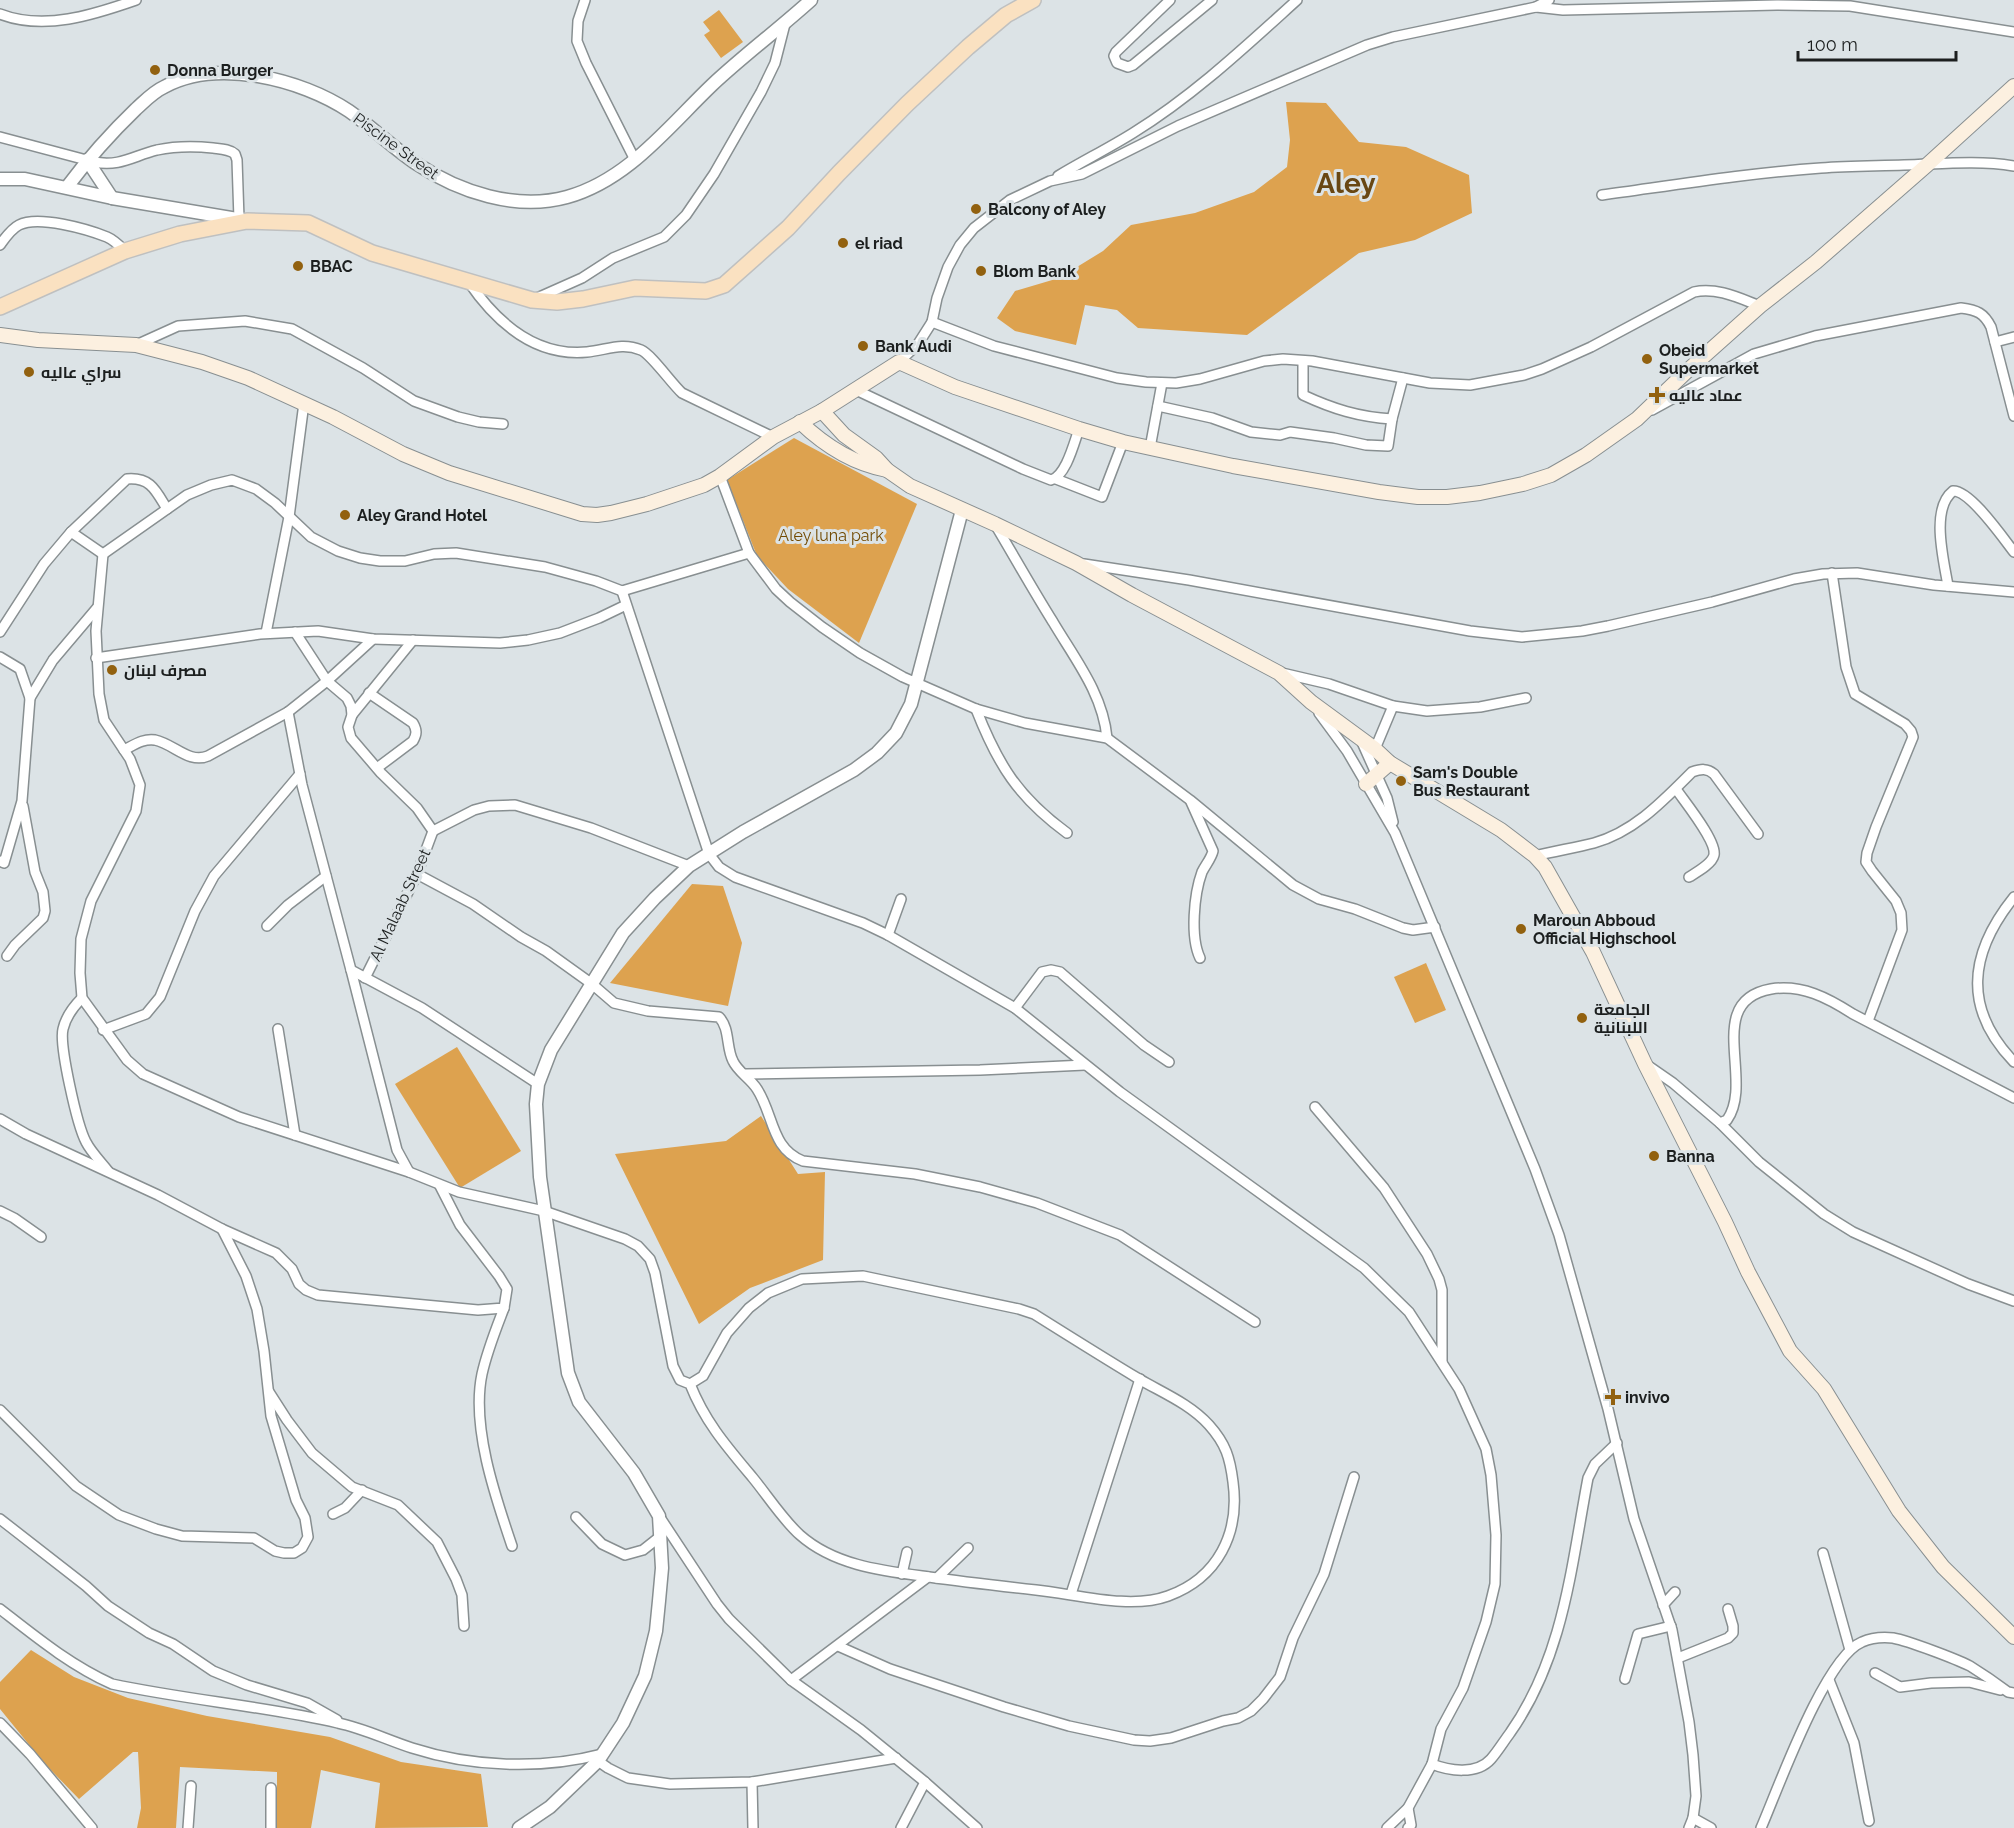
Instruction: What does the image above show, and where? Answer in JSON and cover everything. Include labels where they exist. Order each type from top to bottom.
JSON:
[{"type":"main road","points":[[1006,15],[1016,0]]},
{"type":"main road","points":[[0,307],[125,251],[180,234],[243,220],[308,223],[372,253],[532,300],[557,302],[583,299],[635,288],[706,291],[724,285],[788,228],[907,104],[1006,15],[1033,0]]},
{"type":"main road","points":[[0,335],[38,340],[135,345],[202,362],[248,378],[304,403],[403,454],[448,473],[582,514],[611,513],[647,504],[685,492],[720,476],[774,437],[822,411],[898,362],[956,387],[1123,442],[1233,466],[1379,492],[1447,497],[1480,493],[1551,475],[1586,455],[1637,419],[1760,306],[1816,262],[1928,165],[2014,86]]},
{"type":"main road","points":[[822,411],[844,435],[910,486],[1076,563],[1279,673],[1311,702],[1375,749],[1390,763],[1501,830],[1535,856],[1556,884],[1588,944],[1645,1064],[1790,1352],[1824,1389],[1899,1511],[1943,1567],[2014,1637]]},
{"type":"main road","points":[[800,422],[831,447],[869,467],[887,470]]},
{"type":"main road","points":[[831,447],[844,435]]},
{"type":"main road","points":[[1371,780],[1390,763]]},
{"type":"street","points":[[0,14],[33,22],[73,19],[136,0]]},
{"type":"street","points":[[585,0],[578,21],[577,41],[635,160]]},
{"type":"street","name":"Piscine Street","points":[[67,187],[87,160],[116,128],[162,88],[177,80],[228,73],[281,81],[324,96],[350,112],[416,163],[441,179],[472,192],[502,199],[530,202],[567,197],[598,185],[635,160],[666,133],[712,85],[812,0]]},
{"type":"street","points":[[1170,0],[1116,52],[1114,56],[1117,63],[1122,66],[1133,65],[1212,0]]},
{"type":"street","points":[[898,362],[918,345],[932,322],[937,298],[948,267],[960,245],[974,228],[1010,200],[1050,182],[1134,132],[1178,101],[1223,66],[1297,0]]},
{"type":"street","points":[[1536,7],[1549,0]]},
{"type":"street","points":[[1050,182],[1082,174],[1178,126],[1367,45],[1393,37],[1536,7],[1569,9],[1850,6],[2014,33]]},
{"type":"street","points":[[532,300],[582,278],[621,255],[664,237],[686,216],[736,139],[761,92],[775,63],[785,24]]},
{"type":"street","points":[[0,136],[87,160],[116,164],[148,152],[179,147],[229,150],[235,154],[237,160],[243,220],[112,198],[25,179],[0,179]]},
{"type":"street","points":[[87,160],[112,198]]},
{"type":"street","points":[[1602,195],[1726,177],[1823,168],[1976,162],[2014,166]]},
{"type":"street","points":[[0,245],[17,225],[39,221],[86,230],[107,237],[125,251]]},
{"type":"street","points":[[467,280],[480,299],[529,342],[562,352],[588,352],[630,346],[645,351],[682,393],[774,437]]},
{"type":"street","points":[[932,322],[994,346],[1116,378],[1176,383],[1200,379],[1264,361],[1303,361],[1449,385],[1470,385],[1533,373],[1591,347],[1694,292],[1717,291],[1760,306]]},
{"type":"street","points":[[1637,419],[1754,354],[1836,331],[1961,308],[1976,310],[1985,316],[1991,327],[2014,416]]},
{"type":"street","points":[[135,345],[178,326],[245,321],[292,330],[363,368],[414,400],[458,417],[503,424]]},
{"type":"street","points":[[1995,342],[2014,337]]},
{"type":"street","points":[[1303,361],[1303,395],[1330,407],[1367,418],[1392,419]]},
{"type":"street","points":[[1158,406],[1212,418],[1251,432],[1280,435],[1290,432],[1366,445],[1388,446],[1402,378]]},
{"type":"street","points":[[1150,448],[1162,383]]},
{"type":"street","points":[[856,390],[1023,469],[1102,497],[1123,442]]},
{"type":"street","points":[[266,633],[289,517],[304,403]]},
{"type":"street","points":[[1056,479],[1063,472],[1079,429]]},
{"type":"street","points":[[720,476],[749,553],[776,589],[822,627],[860,653],[917,683],[976,709],[1025,723],[1107,738],[1190,800],[1293,885],[1306,893],[1403,928],[1413,930],[1436,927]]},
{"type":"street","points":[[0,632],[44,564],[71,532],[127,478],[146,481],[156,491],[167,509]]},
{"type":"street","points":[[690,1384],[703,1376],[733,1325],[748,1308],[768,1293],[802,1279],[863,1276],[1019,1309],[1034,1314],[1193,1410],[1209,1425],[1227,1449],[1231,1461],[1236,1501],[1233,1528],[1223,1551],[1211,1569],[1182,1590],[1166,1597],[1140,1601],[1112,1600],[932,1578],[858,1566],[815,1546],[798,1534],[718,1435],[699,1407],[690,1384],[680,1380],[673,1366],[655,1273],[650,1259],[638,1246],[625,1239],[544,1211],[440,1186],[410,1172],[239,1117],[143,1074],[127,1060],[82,998],[81,939],[91,901],[136,811],[140,785],[130,759],[104,720],[96,658],[97,608],[103,554],[187,495],[211,485],[232,480],[256,489],[275,503],[311,537],[338,551],[380,561],[405,561],[434,554],[478,555],[545,567],[596,581],[622,591],[749,553]]},
{"type":"street","points":[[1948,586],[1941,541],[1941,515],[1945,498],[1953,491],[1963,493],[1972,502],[2014,552]]},
{"type":"street","points":[[962,510],[917,683],[904,721],[896,733],[877,753],[854,770],[743,832],[689,866],[655,898],[628,927],[551,1050],[538,1084],[536,1104],[544,1211],[568,1373],[579,1402],[634,1473],[659,1516],[729,1619],[791,1680],[861,1730],[977,1828]]},
{"type":"street","points":[[995,524],[1082,666],[1099,704],[1107,738]]},
{"type":"street","points":[[71,532],[103,554]]},
{"type":"street","points":[[1076,563],[1189,580],[1470,632],[1522,637],[1582,631],[1712,603],[1794,579],[1832,573],[1857,573],[1948,586],[2014,592]]},
{"type":"street","points":[[1832,573],[1846,667],[1855,694],[1905,724],[1913,737],[1867,853],[1866,861],[1896,902],[1901,913],[1902,930],[1868,1021]]},
{"type":"street","points":[[622,591],[709,854],[719,867],[735,877],[863,923],[1015,1008],[1066,1047],[1085,1065],[1364,1268],[1408,1311],[1459,1389],[1486,1449],[1491,1475],[1496,1554],[1495,1584],[1486,1622],[1463,1688],[1442,1729],[1432,1764],[1408,1808],[1387,1828]]},
{"type":"street","points":[[96,658],[266,633],[318,631],[373,639],[500,643],[560,633],[599,618],[626,604]]},
{"type":"street","points":[[30,698],[53,660],[97,608]]},
{"type":"street","points":[[295,632],[327,681],[347,699],[352,715]]},
{"type":"street","points":[[124,750],[138,743],[156,740],[196,759],[202,758],[288,712],[327,681],[373,639]]},
{"type":"street","points":[[413,640],[352,715],[348,727],[351,738],[376,768],[417,808],[433,831],[474,810],[489,806],[515,805],[591,828],[689,866]]},
{"type":"street","points":[[0,657],[20,669],[30,698],[22,801],[1,866]]},
{"type":"street","points":[[1279,673],[1329,684],[1393,706],[1427,711],[1456,710],[1526,698]]},
{"type":"street","points":[[369,693],[413,723],[416,729],[416,735],[412,741],[376,768]]},
{"type":"street","points":[[1311,702],[1347,751],[1387,798],[1395,833]]},
{"type":"street","points":[[1375,749],[1393,706]]},
{"type":"street","points":[[976,709],[988,738],[1017,788],[1029,802],[1067,833]]},
{"type":"street","points":[[288,712],[300,774],[397,1150],[410,1172]]},
{"type":"street","points":[[1358,736],[1371,780],[1436,927],[1535,1168],[1559,1235],[1617,1443],[1634,1519],[1671,1626],[1693,1755],[1696,1796],[1689,1828]]},
{"type":"street","points":[[1535,856],[1594,843],[1616,835],[1651,811],[1692,772],[1700,769],[1709,770],[1714,774],[1758,834]]},
{"type":"street","points":[[104,1030],[146,1014],[160,997],[195,911],[214,876],[300,774]]},
{"type":"street","points":[[1676,789],[1714,848],[1711,860],[1689,877]]},
{"type":"street","points":[[1190,800],[1213,850],[1212,857],[1200,879],[1195,916],[1194,941],[1200,958]]},
{"type":"street","points":[[7,957],[15,945],[43,918],[45,911],[45,901],[30,851],[22,801]]},
{"type":"street","name":"Al Malaab Street","points":[[365,978],[417,874],[433,831]]},
{"type":"street","points":[[417,874],[473,904],[511,931],[546,951],[615,1003],[648,1011],[719,1017],[724,1026],[732,1060],[758,1090],[780,1143],[793,1157],[803,1161],[915,1174],[980,1187],[1037,1203],[1120,1235],[1254,1322]]},
{"type":"street","points":[[267,926],[288,905],[326,876]]},
{"type":"street","points":[[2014,897],[1990,932],[1978,972],[1978,992],[1981,1014],[1988,1030],[2014,1062]]},
{"type":"street","points":[[888,935],[901,899]]},
{"type":"street","points":[[351,970],[422,1008],[538,1084]]},
{"type":"street","points":[[1015,1008],[1042,972],[1055,970],[1144,1045],[1169,1062]]},
{"type":"street","points":[[1720,1123],[1727,1120],[1736,1103],[1737,1086],[1733,1048],[1734,1031],[1741,1006],[1747,999],[1761,991],[1775,989],[1813,992],[2014,1098]]},
{"type":"street","points":[[82,998],[69,1012],[62,1031],[65,1055],[78,1124],[87,1144],[109,1173]]},
{"type":"street","points":[[278,1029],[295,1135]]},
{"type":"street","points":[[1645,1064],[1673,1083],[1720,1123],[1759,1162],[1824,1214],[1853,1232],[1968,1284],[2014,1302]]},
{"type":"street","points":[[746,1074],[980,1070],[1085,1065]]},
{"type":"street","points":[[1315,1107],[1384,1188],[1427,1254],[1442,1290],[1442,1362]]},
{"type":"street","points":[[0,1119],[26,1134],[158,1195],[222,1230],[276,1253],[292,1269],[299,1284],[318,1295],[477,1310],[504,1308]]},
{"type":"street","points":[[440,1186],[460,1225],[507,1289],[504,1308],[482,1373],[479,1402],[493,1489],[512,1546]]},
{"type":"street","points":[[0,1211],[41,1237]]},
{"type":"street","points":[[0,1410],[76,1486],[120,1515],[182,1536],[254,1538],[275,1551],[284,1553],[294,1553],[302,1548],[308,1537],[305,1518],[296,1500],[271,1416],[257,1309],[246,1276],[222,1230]]},
{"type":"street","points":[[1071,1594],[1140,1379]]},
{"type":"street","points":[[268,1390],[312,1454],[352,1487],[398,1505],[437,1542],[462,1595],[464,1626]]},
{"type":"street","points":[[1432,1764],[1443,1769],[1464,1770],[1473,1769],[1490,1760],[1532,1699],[1547,1666],[1558,1631],[1588,1478],[1595,1464],[1617,1443]]},
{"type":"street","points":[[838,1647],[890,1669],[1004,1707],[1069,1726],[1134,1740],[1150,1741],[1171,1738],[1238,1718],[1251,1711],[1280,1677],[1293,1638],[1324,1574],[1354,1477]]},
{"type":"street","points":[[333,1514],[345,1508],[362,1490]]},
{"type":"street","points":[[519,1828],[550,1807],[600,1757],[622,1724],[645,1676],[656,1631],[662,1568],[662,1535],[659,1516]]},
{"type":"street","points":[[576,1517],[602,1544],[625,1555],[643,1550],[662,1535]]},
{"type":"street","points":[[0,1519],[116,1611],[149,1633],[173,1644],[213,1671],[247,1685],[307,1703],[341,1723]]},
{"type":"street","points":[[791,1680],[932,1578],[968,1548]]},
{"type":"street","points":[[902,1574],[907,1552]]},
{"type":"street","points":[[1822,1553],[1850,1650]]},
{"type":"street","points":[[1663,1605],[1675,1592]]},
{"type":"street","points":[[0,1609],[51,1650],[92,1675],[112,1684],[341,1723],[413,1749],[476,1763],[547,1762],[600,1757]]},
{"type":"street","points":[[1678,1658],[1728,1638],[1733,1633],[1734,1626],[1728,1609]]},
{"type":"street","points":[[1625,1679],[1638,1634],[1671,1626]]},
{"type":"street","points":[[1761,1828],[1800,1734],[1840,1662],[1860,1642],[1874,1638],[1894,1638],[1969,1665],[2011,1692]]},
{"type":"street","points":[[1875,1673],[1900,1687],[1969,1682],[2011,1692]]},
{"type":"street","points":[[1829,1680],[1854,1743],[1869,1821]]},
{"type":"street","points":[[0,1723],[30,1754],[92,1828]]},
{"type":"street","points":[[600,1757],[608,1768],[628,1778],[670,1784],[752,1782],[896,1758]]},
{"type":"street","points":[[752,1782],[753,1828]]},
{"type":"street","points":[[902,1828],[925,1782]]},
{"type":"street","points":[[188,1828],[191,1786]]},
{"type":"street","points":[[271,1788],[271,1828]]},
{"type":"street","points":[[1408,1808],[1411,1825],[1408,1828]]},
{"type":"street","points":[[1693,1818],[1711,1828]]},
{"type":"green space","points":[[719,10],[743,42],[721,58],[704,35],[710,31],[703,22]]},
{"type":"green space","points":[[1286,102],[1326,103],[1359,142],[1406,147],[1469,175],[1472,213],[1415,240],[1359,253],[1247,335],[1138,328],[1117,310],[1085,305],[1076,345],[1015,331],[997,318],[1015,291],[1059,278],[1103,251],[1131,225],[1195,213],[1254,192],[1287,167],[1290,140]]},
{"type":"green space","name":"Aley luna park","points":[[794,438],[917,504],[859,643],[788,589],[757,556],[727,480]]},
{"type":"green space","points":[[692,884],[723,886],[742,943],[728,1006],[610,983]]},
{"type":"green space","points":[[1426,963],[1446,1010],[1415,1023],[1394,977]]},
{"type":"green space","points":[[457,1047],[521,1151],[460,1188],[395,1084]]},
{"type":"green space","points":[[761,1116],[798,1174],[825,1172],[823,1260],[750,1288],[699,1324],[615,1154],[726,1141]]},
{"type":"green space","points":[[31,1650],[74,1677],[128,1698],[207,1716],[330,1737],[401,1762],[481,1774],[488,1827],[375,1828],[380,1783],[321,1770],[311,1828],[277,1828],[277,1772],[180,1767],[176,1828],[137,1828],[141,1808],[138,1752],[133,1752],[79,1799],[44,1763],[0,1709],[0,1682]]},
{"type":"place","name":"Donna Burger","points":[[155,70]]},
{"type":"place","name":"Balcony of Aley","points":[[976,209]]},
{"type":"place","name":"el riad","points":[[843,243]]},
{"type":"place","name":"BBAC","points":[[298,266]]},
{"type":"place","name":"Blom Bank","points":[[981,271]]},
{"type":"place","name":"Bank Audi","points":[[863,346]]},
{"type":"place","name":"Obeid Supermarket","points":[[1647,359]]},
{"type":"place","name":"سراي عاليه","points":[[29,372]]},
{"type":"place","name":"عماد عاليه","points":[[1657,395]]},
{"type":"place","name":"Aley Grand Hotel","points":[[345,515]]},
{"type":"place","name":"مصرف لبنان","points":[[112,670]]},
{"type":"place","name":"Sam's Double Bus Restaurant","points":[[1401,781]]},
{"type":"place","name":"Maroun Abboud Official Highschool","points":[[1521,929]]},
{"type":"place","name":"الجامعة اللبنانية","points":[[1582,1018]]},
{"type":"place","name":"Banna","points":[[1654,1156]]},
{"type":"place","name":"invivo","points":[[1613,1397]]},
{"type":"district","name":"Aley","points":[[1346,183]]}]
